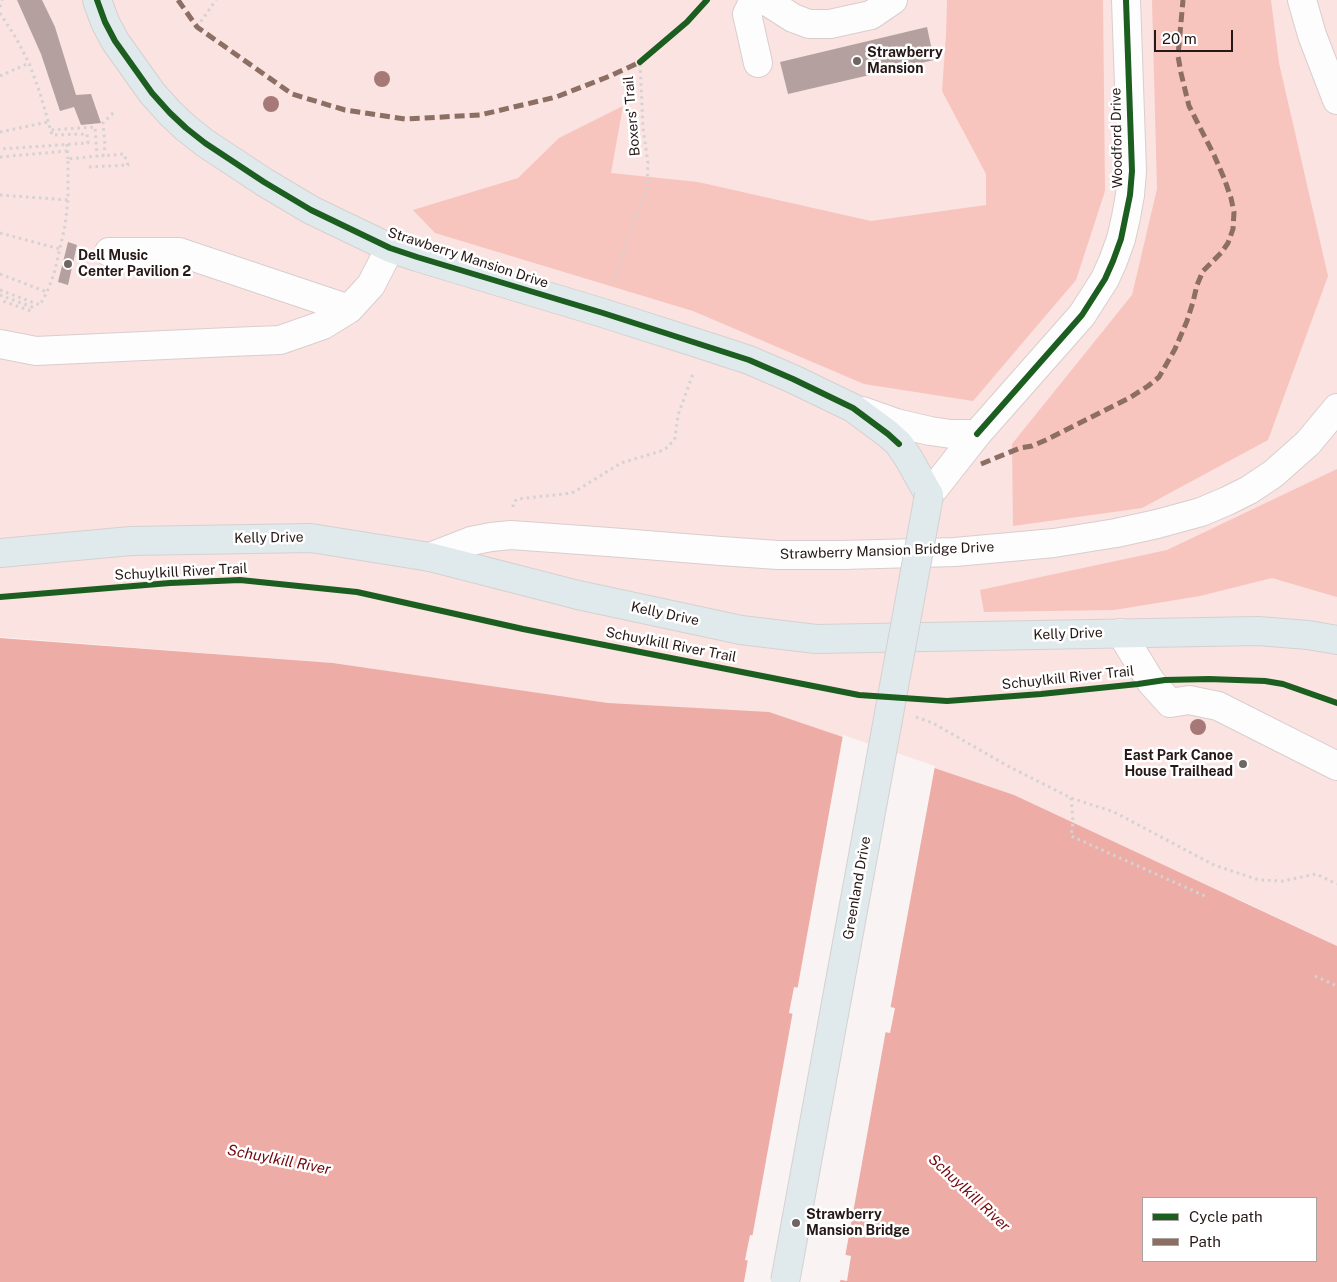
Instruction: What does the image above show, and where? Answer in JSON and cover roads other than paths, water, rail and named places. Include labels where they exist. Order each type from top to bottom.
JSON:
[{"type":"main road","name":"Strawberry Mansion Drive","points":[[97,0],[105,22],[115,41],[152,92],[186,128],[205,143],[264,182],[311,210],[390,248],[749,360],[853,408],[888,434],[898,444],[909,459],[928,495]]},
{"type":"main road","name":"Greenland Drive","points":[[784,1282],[928,495]]},
{"type":"main road","name":"Kelly Drive","points":[[0,553],[131,541],[312,538],[430,557],[578,595],[706,623],[741,630],[816,639],[1258,631],[1308,635],[1337,640]]},
{"type":"street","points":[[754,0],[747,14],[758,63]]},
{"type":"street","points":[[768,0],[793,18],[809,24],[830,24],[871,14],[893,0]]},
{"type":"street","name":"Woodford Drive","points":[[928,495],[977,434],[1082,315],[1105,279],[1121,239],[1130,195],[1132,171],[1126,0]]},
{"type":"street","points":[[1302,0],[1312,35],[1337,100]]},
{"type":"street","points":[[0,344],[36,351],[280,340],[323,325],[349,308],[371,285],[390,248]]},
{"type":"street","points":[[109,252],[179,252],[349,308]]},
{"type":"street","points":[[853,408],[896,423],[930,431],[951,434],[977,434]]},
{"type":"street","name":"Strawberry Mansion Bridge Drive","points":[[430,557],[471,540],[511,536],[721,552],[778,555],[842,555],[955,552],[1054,543],[1116,533],[1164,523],[1201,512],[1227,502],[1250,490],[1273,474],[1308,443],[1337,408]]},
{"type":"street","points":[[1121,633],[1151,682],[1170,703],[1189,700],[1218,706],[1337,766]]},
{"type":"water","name":"Schuylkill River","points":[[0,638],[333,663],[608,703],[769,712],[1014,795],[1337,946],[1337,1282],[0,1282]],"holes":[[[794,987],[895,1008],[890,1033],[789,1013]],[[750,1235],[851,1256],[847,1281],[745,1260]]]},
{"type":"place","name":"Strawberry Mansion","points":[[857,61]]},
{"type":"place","name":"Dell Music Center Pavilion 2","points":[[68,264]]},
{"type":"place","name":"East Park Canoe House Trailhead","points":[[1243,764]]},
{"type":"place","name":"Strawberry Mansion Bridge","points":[[796,1223]]}]
